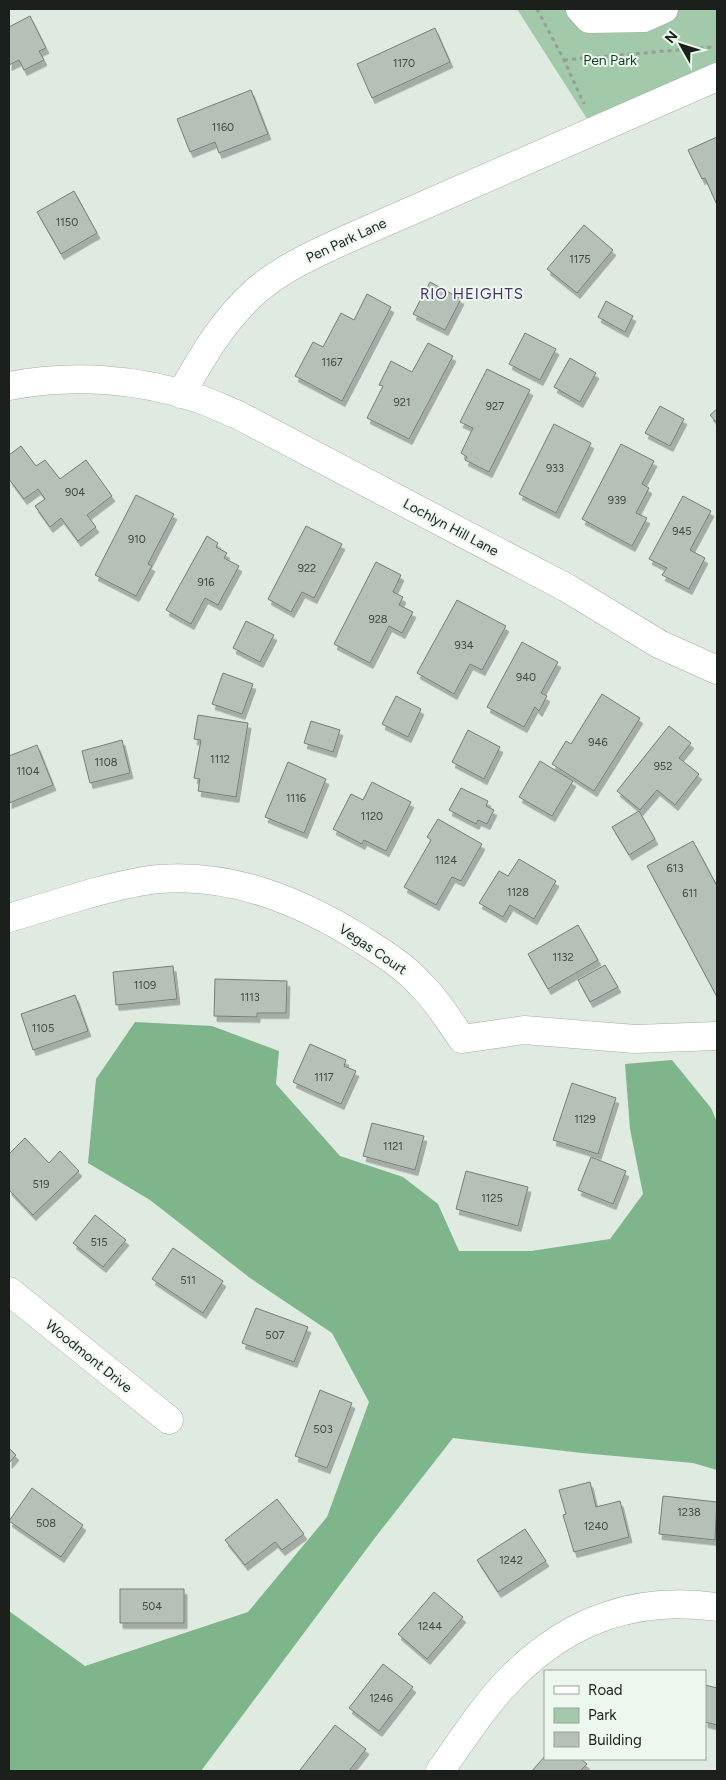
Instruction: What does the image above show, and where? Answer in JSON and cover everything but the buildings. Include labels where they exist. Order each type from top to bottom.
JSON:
[{"type":"street","points":[[580,9],[589,19],[598,19],[644,18],[664,9]]},
{"type":"street","name":"Pen Park Lane","points":[[181,394],[209,345],[231,316],[256,291],[282,272],[356,234],[717,77]]},
{"type":"street","points":[[9,386],[65,379],[98,380],[128,382],[181,394]]},
{"type":"street","name":"Lochlyn Hill Lane","points":[[181,394],[199,399],[238,415],[567,588],[659,644],[717,670]]},
{"type":"street","name":"Vegas Court","points":[[9,918],[124,884],[158,879],[200,880],[234,884],[262,891],[305,908],[342,927],[386,955],[423,986],[462,1039],[524,1030],[635,1038],[717,1036]]},
{"type":"street","name":"Woodmont Drive","points":[[9,1291],[168,1420]]},
{"type":"street","points":[[440,1771],[480,1715],[512,1677],[540,1652],[573,1630],[610,1614],[648,1605],[689,1603],[717,1607]]},
{"type":"path","points":[[537,9],[564,60],[595,130]]},
{"type":"path","points":[[564,60],[717,46]]},
{"type":"green space","name":"Pen Park","points":[[517,9],[717,9],[717,70],[591,125]]},
{"type":"green space","points":[[135,1022],[212,1026],[279,1051],[276,1084],[340,1156],[403,1177],[438,1204],[459,1251],[531,1251],[610,1239],[643,1194],[630,1129],[625,1064],[672,1060],[711,1108],[717,1122],[717,1470],[693,1463],[582,1453],[453,1438],[374,1539],[201,1771],[9,1771],[9,1611],[85,1666],[248,1612],[327,1517],[369,1402],[332,1333],[250,1278],[150,1200],[88,1163],[96,1079]]},
{"type":"district","name":"RIO HEIGHTS","points":[[472,294]]}]
